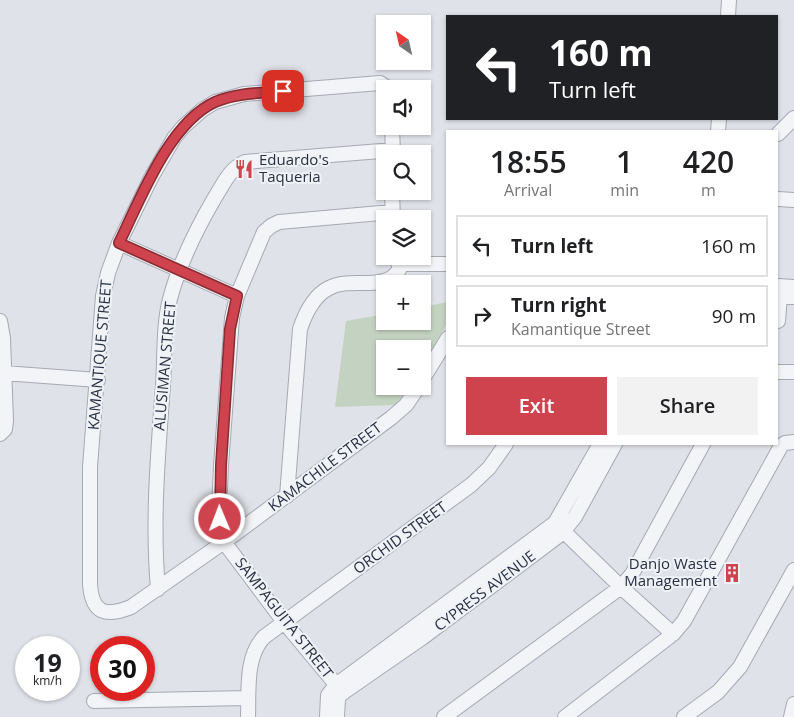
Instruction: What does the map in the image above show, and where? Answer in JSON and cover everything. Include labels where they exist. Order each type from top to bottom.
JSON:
[{"type":"street","points":[[728,15],[729,0]]},
{"type":"street","name":"KAMANTIQUE STREET","points":[[97,609],[91,594],[90,467],[104,296],[108,273],[119,243],[152,176],[174,138],[202,110],[215,102],[244,94],[376,82]]},
{"type":"street","points":[[778,134],[794,118]]},
{"type":"street","name":"ALUSIMAN STREET","points":[[158,589],[154,549],[157,470],[168,313],[178,270],[210,206],[228,175],[236,166],[245,162],[376,153]]},
{"type":"street","points":[[778,198],[794,200]]},
{"type":"street","name":"SAMPAGUITA STREET","points":[[340,689],[284,622],[224,542],[219,510],[230,329],[237,296],[264,232],[271,226],[279,222],[376,216]]},
{"type":"street","points":[[119,243],[237,296]]},
{"type":"street","points":[[431,263],[446,264]]},
{"type":"street","points":[[288,496],[300,330],[308,309],[328,288],[337,284],[387,281],[399,270],[398,265]]},
{"type":"street","points":[[778,321],[781,292],[794,287]]},
{"type":"street","points":[[0,321],[3,338],[6,421],[5,428],[0,434]]},
{"type":"street","points":[[431,365],[446,341]]},
{"type":"street","points":[[778,372],[794,372]]},
{"type":"street","points":[[4,373],[98,380]]},
{"type":"street","name":"KAMACHILE STREET","points":[[97,609],[106,612],[117,612],[131,607],[158,589],[288,496],[391,418],[406,405],[413,395]]},
{"type":"street","points":[[565,717],[673,634],[684,621],[781,446],[785,443],[794,442]]},
{"type":"street","name":"ORCHID STREET","points":[[248,717],[253,653],[257,644],[284,622],[471,486],[489,468],[505,445]]},
{"type":"street","name":"CYPRESS AVENUE","points":[[559,527],[600,445]]},
{"type":"street","name":"CYPRESS AVENUE","points":[[340,689],[575,517],[614,445]]},
{"type":"street","points":[[444,717],[621,587],[632,574],[703,445]]},
{"type":"street","points":[[559,527],[673,634]]},
{"type":"street","points":[[684,717],[718,692],[740,668],[794,570]]},
{"type":"street","points":[[327,717],[328,695],[340,689]]},
{"type":"street","points":[[337,717],[340,689]]},
{"type":"street","points":[[155,700],[248,698]]},
{"type":"street","points":[[791,717],[794,704]]},
{"type":"green space","points":[[446,302],[446,326],[431,351],[431,340],[376,340],[376,395],[403,395],[397,405],[335,407],[346,321],[376,316],[376,330],[431,330],[431,305]]},
{"type":"place","name":"Eduardo's Taqueria","points":[[244,169]]},
{"type":"place","name":"Danjo Waste Management","points":[[732,573]]},
{"type":"route","points":[[220,519],[221,465],[230,329],[237,296],[119,243],[152,176],[174,138],[202,110],[215,102],[244,94],[283,91]]}]
